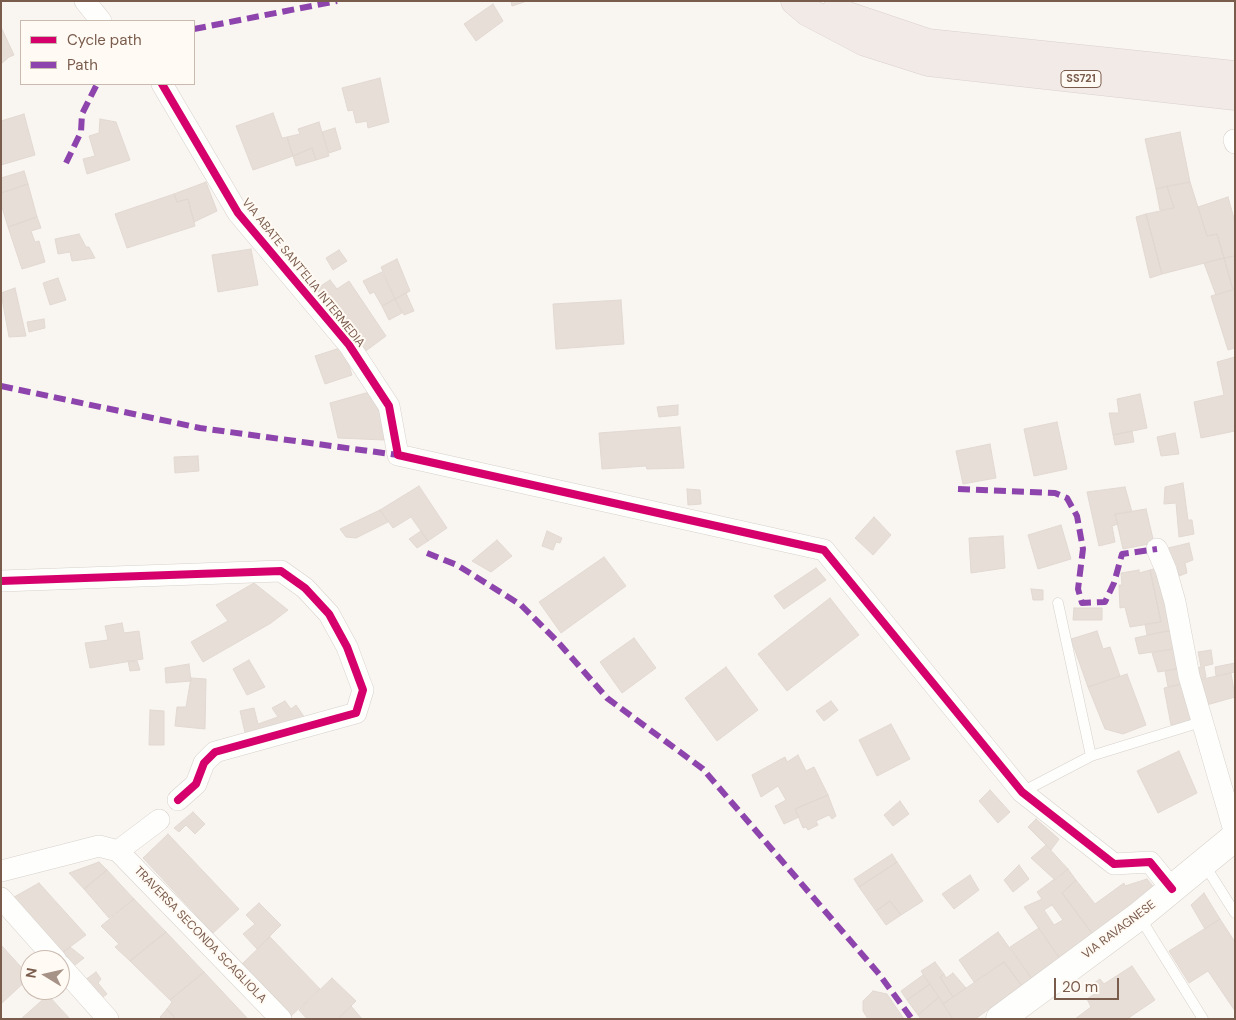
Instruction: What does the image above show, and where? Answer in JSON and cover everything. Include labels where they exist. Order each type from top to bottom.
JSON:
[{"type":"highway","name":"SS721","points":[[795,1],[808,12],[865,42],[1235,96]]},
{"type":"highway","name":"SS721","points":[[825,1],[845,15],[928,52],[1235,75]]},
{"type":"main road","name":"VIA RAVAGNESE","points":[[1000,1019],[1139,916],[1235,835]]},
{"type":"street","points":[[85,1],[100,20]]},
{"type":"street","name":"VIA ABATE SANT'ELIA INTERMEDIA","points":[[163,85],[238,213],[349,345],[389,406],[398,455],[824,550],[1022,792]]},
{"type":"street","points":[[1157,549],[1166,570],[1175,602],[1189,676],[1235,835]]},
{"type":"street","points":[[1,581],[281,570],[306,588],[329,614],[347,648],[363,690],[356,713],[215,752],[204,763],[196,784],[178,800]]},
{"type":"street","points":[[1022,792],[1114,864],[1150,862],[1172,889]]},
{"type":"street","points":[[1,872],[99,846],[118,851],[158,820]]},
{"type":"street","name":"TRAVERSA SECONDA SCAGLIOLA","points":[[118,851],[281,1019]]},
{"type":"street","points":[[1,898],[47,950]]},
{"type":"street","points":[[70,976],[108,1019]]},
{"type":"lane","points":[[1058,603],[1092,756]]},
{"type":"lane","points":[[1022,792],[1092,756],[1201,722]]},
{"type":"lane","points":[[1203,863],[1235,913]]},
{"type":"lane","points":[[1139,916],[1203,1019]]},
{"type":"building","points":[[511,1],[527,1],[512,6]]},
{"type":"building","points":[[493,4],[503,21],[476,41],[464,24]]},
{"type":"building","points":[[1,27],[14,55],[1,64]]},
{"type":"building","points":[[380,78],[389,122],[368,128],[367,121],[356,123],[353,110],[348,111],[342,88]]},
{"type":"building","points":[[273,113],[282,138],[287,137],[293,156],[253,170],[236,126]]},
{"type":"building","points":[[24,114],[35,155],[1,165],[1,121]]},
{"type":"building","points":[[100,119],[116,122],[130,160],[87,174],[83,159],[95,156],[89,136],[99,133]]},
{"type":"building","points":[[319,122],[329,156],[316,160],[312,148],[293,156],[287,137],[300,134],[298,129]]},
{"type":"building","points":[[335,128],[341,149],[329,153],[322,132]]},
{"type":"building","points":[[1180,132],[1190,182],[1156,189],[1145,139]]},
{"type":"building","points":[[312,148],[316,160],[296,166],[293,156]]},
{"type":"building","points":[[24,171],[28,184],[1,193],[1,178]]},
{"type":"building","points":[[206,182],[217,211],[194,222],[188,199],[177,202],[174,194]]},
{"type":"building","points":[[1190,182],[1207,236],[1217,234],[1224,258],[1162,274],[1146,214],[1174,208],[1167,186]]},
{"type":"building","points":[[28,184],[37,217],[8,227],[1,204],[1,193]]},
{"type":"building","points":[[1167,186],[1174,208],[1160,210],[1156,189]]},
{"type":"building","points":[[174,194],[177,202],[188,199],[195,226],[127,248],[115,214]]},
{"type":"building","points":[[1228,197],[1235,222],[1235,256],[1224,258],[1217,234],[1207,236],[1198,207]]},
{"type":"building","points":[[1146,214],[1162,274],[1150,278],[1136,217]]},
{"type":"building","points":[[37,217],[41,228],[31,231],[35,242],[39,241],[45,262],[22,269],[8,227]]},
{"type":"building","points":[[79,234],[95,258],[72,261],[70,252],[58,254],[55,239]]},
{"type":"building","points":[[251,249],[258,285],[218,292],[212,255]]},
{"type":"building","points":[[339,250],[347,261],[333,270],[326,258]]},
{"type":"building","points":[[1235,256],[1235,289],[1233,290],[1224,258]]},
{"type":"building","points":[[1224,258],[1233,290],[1216,295],[1204,263]]},
{"type":"building","points":[[397,259],[410,291],[395,299],[381,267]]},
{"type":"building","points":[[382,272],[395,299],[382,306],[374,292],[370,294],[363,281]]},
{"type":"building","points":[[58,278],[66,300],[50,305],[43,283]]},
{"type":"building","points":[[330,280],[337,289],[349,281],[386,336],[363,353],[316,289]]},
{"type":"building","points":[[15,288],[26,336],[9,337],[1,293]]},
{"type":"building","points":[[1235,289],[1235,348],[1228,350],[1211,296]]},
{"type":"building","points":[[406,293],[414,311],[404,315],[395,299]]},
{"type":"building","points":[[395,299],[402,313],[389,320],[382,306]]},
{"type":"building","points":[[621,300],[624,344],[556,349],[553,304]]},
{"type":"building","points":[[44,319],[45,328],[29,332],[27,322]]},
{"type":"building","points":[[343,347],[352,375],[325,384],[315,356]]},
{"type":"building","points":[[1235,357],[1235,431],[1201,438],[1194,402],[1224,395],[1217,362]]},
{"type":"building","points":[[373,391],[385,424],[384,440],[338,438],[330,403]]},
{"type":"building","points":[[1140,394],[1147,428],[1113,435],[1109,413],[1119,413],[1117,399]]},
{"type":"building","points":[[678,405],[678,415],[659,417],[657,407]]},
{"type":"building","points":[[1057,422],[1067,469],[1034,476],[1024,429]]},
{"type":"building","points":[[680,427],[684,468],[647,469],[646,466],[602,469],[599,433]]},
{"type":"building","points":[[1132,431],[1134,442],[1115,445],[1113,435]]},
{"type":"building","points":[[1175,433],[1179,454],[1161,456],[1157,437]]},
{"type":"building","points":[[990,444],[996,478],[963,484],[956,451]]},
{"type":"building","points":[[198,456],[199,471],[175,473],[174,457]]},
{"type":"building","points":[[1183,483],[1188,520],[1192,520],[1194,534],[1179,537],[1176,503],[1164,504],[1165,487]]},
{"type":"building","points":[[419,486],[447,528],[428,541],[411,517],[393,528],[380,510]]},
{"type":"building","points":[[1125,487],[1132,512],[1115,514],[1118,524],[1112,526],[1115,542],[1099,546],[1087,492]]},
{"type":"building","points":[[687,489],[700,490],[701,504],[688,505]]},
{"type":"building","points":[[1146,509],[1154,543],[1123,549],[1115,514]]},
{"type":"building","points":[[380,510],[388,522],[356,538],[346,537],[340,529]]},
{"type":"building","points":[[874,517],[891,535],[873,555],[855,538]]},
{"type":"building","points":[[1061,525],[1071,559],[1038,569],[1028,535]]},
{"type":"building","points":[[421,531],[428,541],[417,548],[409,539]]},
{"type":"building","points":[[547,531],[562,538],[560,543],[556,542],[553,550],[542,546]]},
{"type":"building","points":[[1003,536],[1005,568],[971,573],[969,538]]},
{"type":"building","points":[[497,540],[512,556],[491,572],[472,561]]},
{"type":"building","points":[[1189,543],[1193,560],[1185,563],[1187,573],[1179,576],[1177,565],[1168,566],[1164,549]]},
{"type":"building","points":[[604,557],[626,586],[561,633],[539,602]]},
{"type":"building","points":[[1160,567],[1172,630],[1147,635],[1145,624],[1161,622],[1150,570]]},
{"type":"building","points":[[816,568],[826,580],[784,609],[774,596]]},
{"type":"building","points":[[1139,570],[1139,573],[1150,570],[1161,622],[1130,627],[1125,607],[1120,608],[1119,585],[1122,585],[1121,573]]},
{"type":"building","points":[[254,583],[288,610],[271,623],[203,662],[191,642],[228,621],[216,605]]},
{"type":"building","points":[[1031,589],[1043,590],[1043,600],[1033,600]]},
{"type":"building","points":[[830,598],[859,635],[787,691],[758,654]]},
{"type":"building","points":[[1074,608],[1102,608],[1102,620],[1073,620]]},
{"type":"building","points":[[122,623],[124,633],[139,631],[143,659],[90,668],[85,643],[108,640],[105,626]]},
{"type":"building","points":[[1176,629],[1179,648],[1139,654],[1135,638]]},
{"type":"building","points":[[1097,631],[1103,649],[1110,647],[1120,676],[1088,687],[1071,639]]},
{"type":"building","points":[[634,638],[656,668],[622,693],[600,662]]},
{"type":"building","points":[[1179,648],[1182,668],[1158,672],[1152,653]]},
{"type":"building","points":[[1211,650],[1213,664],[1204,666],[1206,677],[1194,681],[1192,670],[1201,667],[1198,652]]},
{"type":"building","points":[[249,660],[265,687],[247,695],[233,669]]},
{"type":"building","points":[[128,661],[137,661],[140,670],[130,671]]},
{"type":"building","points":[[1235,663],[1235,672],[1216,676],[1215,667]]},
{"type":"building","points":[[189,664],[191,681],[166,683],[165,668]]},
{"type":"building","points":[[726,667],[758,710],[717,741],[685,698]]},
{"type":"building","points":[[1182,668],[1186,683],[1168,687],[1165,671]]},
{"type":"building","points":[[1231,673],[1235,697],[1203,706],[1194,681]]},
{"type":"building","points":[[1127,674],[1146,725],[1123,734],[1105,729],[1088,687]]},
{"type":"building","points":[[191,678],[206,679],[205,729],[175,726],[177,707],[186,707]]},
{"type":"building","points":[[1186,683],[1193,721],[1171,725],[1164,688]]},
{"type":"building","points":[[285,701],[291,709],[296,705],[305,718],[246,737],[240,711],[254,708],[258,724],[278,717],[272,708]]},
{"type":"building","points":[[831,701],[838,710],[824,721],[816,711]]},
{"type":"building","points":[[150,710],[164,711],[164,745],[149,745]]},
{"type":"building","points":[[891,724],[910,759],[877,776],[859,740]]},
{"type":"building","points":[[1179,751],[1197,793],[1158,813],[1137,771]]},
{"type":"building","points":[[798,755],[806,771],[814,767],[828,795],[795,809],[799,817],[784,824],[775,806],[786,800],[778,786],[761,797],[752,775],[785,757],[787,762]]},
{"type":"building","points":[[990,790],[1010,812],[998,823],[979,801]]},
{"type":"building","points":[[828,795],[836,816],[832,819],[829,815],[816,821],[818,825],[808,830],[806,827],[803,828],[795,809]]},
{"type":"building","points":[[900,801],[909,814],[893,826],[884,815]]},
{"type":"building","points":[[193,812],[205,824],[195,834],[186,825],[179,832],[174,828]]},
{"type":"building","points":[[1036,819],[1059,839],[1051,850],[1028,827]]},
{"type":"building","points":[[168,834],[239,909],[213,933],[143,858]]},
{"type":"building","points":[[1046,845],[1068,869],[1055,880],[1031,858]]},
{"type":"building","points":[[892,854],[897,862],[859,887],[854,879]]},
{"type":"building","points":[[99,862],[107,870],[84,889],[69,873]]},
{"type":"building","points":[[897,862],[923,901],[901,915],[890,901],[876,911],[859,887]]},
{"type":"building","points":[[1019,865],[1029,879],[1013,892],[1004,880]]},
{"type":"building","points":[[1068,869],[1076,880],[1062,893],[1094,936],[1060,959],[1024,907],[1042,899],[1037,892]],"holes":[[[1052,905],[1063,920],[1054,925],[1044,910]]]},
{"type":"building","points":[[107,870],[134,899],[109,918],[84,889]]},
{"type":"building","points":[[970,875],[979,890],[954,909],[942,894]]},
{"type":"building","points":[[1147,879],[1157,891],[1094,936],[1062,893],[1076,880],[1095,904],[1124,883],[1125,886]]},
{"type":"building","points":[[39,883],[86,935],[66,950],[52,950],[7,901]]},
{"type":"building","points":[[1204,893],[1220,919],[1205,929],[1191,905]]},
{"type":"building","points":[[134,899],[166,932],[130,961],[115,947],[119,944],[101,926]]},
{"type":"building","points":[[890,901],[901,915],[886,925],[876,911]]},
{"type":"building","points":[[259,903],[281,925],[257,949],[243,934],[255,924],[246,915]]},
{"type":"building","points":[[1220,919],[1235,942],[1235,1011],[1208,971],[1189,983],[1169,951]]},
{"type":"building","points":[[1039,928],[1060,959],[1032,979],[1010,947]]},
{"type":"building","points":[[166,932],[204,972],[170,1000],[130,961]]},
{"type":"building","points":[[998,932],[1032,979],[1022,986],[1004,962],[974,982],[959,960]]},
{"type":"building","points":[[270,937],[320,989],[291,1016],[242,964]]},
{"type":"building","points":[[1,945],[20,966],[20,986],[1,1002]]},
{"type":"building","points":[[70,947],[84,958],[70,969],[70,950],[66,950]]},
{"type":"building","points":[[935,962],[944,974],[940,977],[953,997],[943,1004],[921,971]]},
{"type":"building","points":[[1004,962],[1022,986],[975,1019],[953,1019],[943,1004]]},
{"type":"building","points":[[1132,966],[1155,1000],[1127,1019],[1075,1019],[1091,1007],[1087,999],[1096,993],[1091,985],[1100,979],[1104,984]]},
{"type":"building","points":[[96,972],[101,979],[98,983],[107,994],[98,1001],[81,983]]},
{"type":"building","points":[[204,972],[248,1019],[176,1019],[167,1009],[172,1002],[170,1000]]},
{"type":"building","points":[[953,973],[966,988],[953,997],[940,977],[944,974],[946,978]]},
{"type":"building","points":[[923,975],[930,984],[907,1000],[901,991]]},
{"type":"building","points":[[332,978],[356,1001],[338,1019],[307,1019],[299,1010]]},
{"type":"building","points":[[930,984],[939,997],[918,1015],[907,1000]]},
{"type":"building","points":[[873,991],[887,994],[904,1019],[868,1019],[863,1011],[863,1001]]},
{"type":"building","points":[[939,997],[953,1019],[921,1019],[918,1015]]},
{"type":"building","points":[[42,1000],[53,1000],[70,1019],[21,1019]]},
{"type":"building","points":[[351,1006],[362,1019],[338,1019]]},
{"type":"building","points":[[167,1009],[176,1019],[162,1019],[160,1017]]},
{"type":"marked path","points":[[195,29],[337,1]]},
{"type":"marked path","points":[[66,163],[81,132],[82,114],[96,85]]},
{"type":"marked path","points":[[1,386],[200,428],[398,455]]},
{"type":"marked path","points":[[958,489],[1055,493],[1067,498],[1077,516],[1083,549],[1078,589],[1082,603],[1105,602],[1114,583],[1122,554],[1157,549]]},
{"type":"marked path","points":[[427,553],[457,565],[521,605],[558,642],[607,698],[703,769],[879,974],[912,1019]]},
{"type":"cycle path","points":[[163,85],[238,213],[349,345],[389,406],[398,455],[824,550],[1022,792],[1114,864],[1150,862],[1172,889]]},
{"type":"cycle path","points":[[1,581],[281,571],[305,588],[329,614],[347,647],[363,690],[356,713],[215,752],[204,763],[196,784],[178,800]]}]
